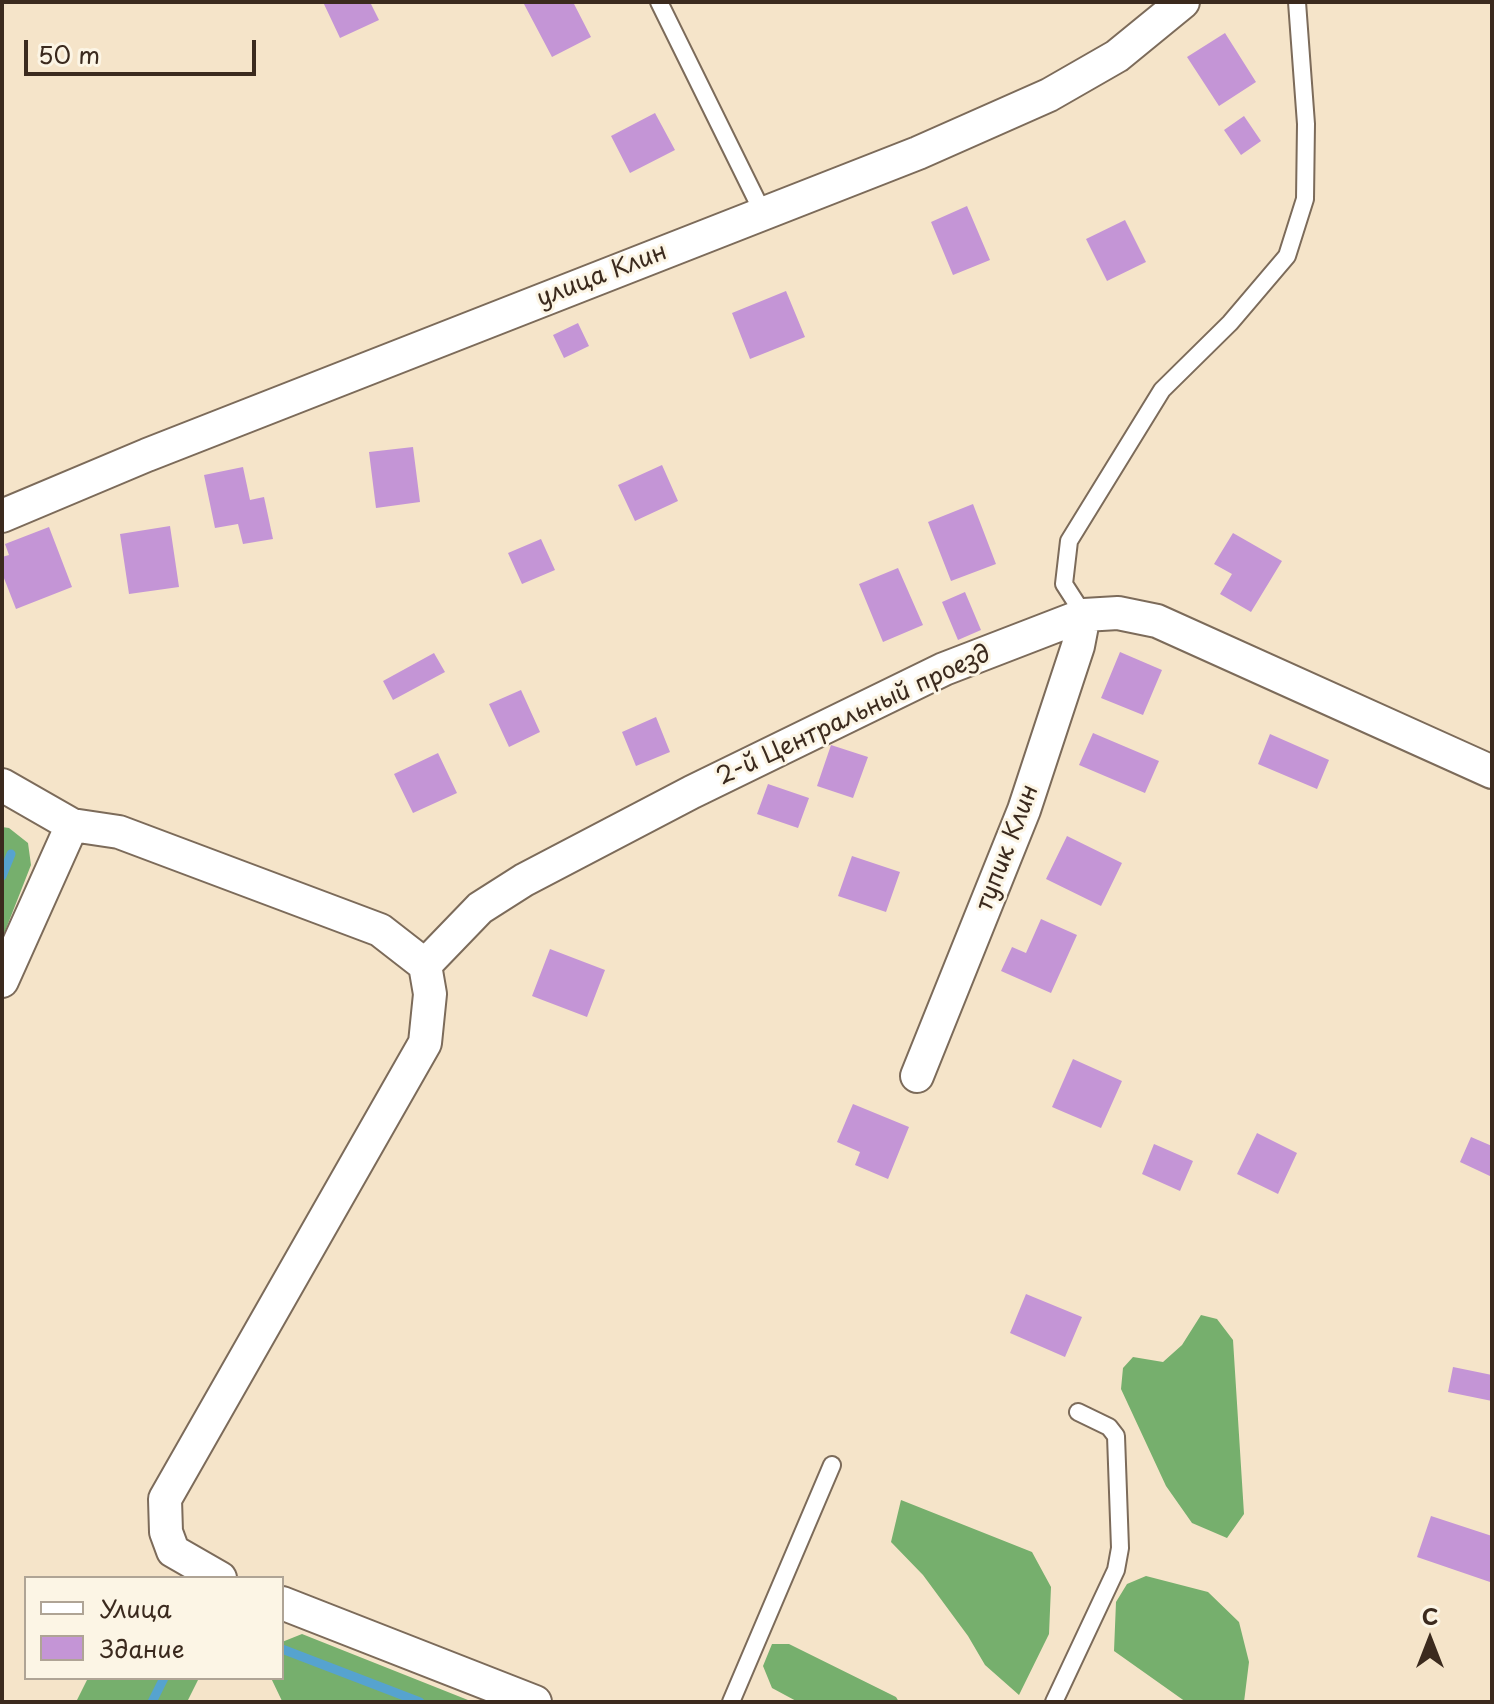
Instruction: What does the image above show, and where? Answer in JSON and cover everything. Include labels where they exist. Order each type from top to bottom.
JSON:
[{"type":"street","name":"улица Клин","points":[[2,516],[147,455],[918,153],[1049,95],[1117,56],[1183,2]]},
{"type":"street","name":"2-й Центральный проезд","points":[[425,965],[480,908],[524,880],[692,792],[944,669],[1084,615],[1118,613],[1157,621],[1492,772]]},
{"type":"street","name":"тупик Клин","points":[[917,1076],[1024,810],[1078,646],[1084,615]]},
{"type":"street","points":[[2,785],[72,825],[119,832],[380,930],[425,965],[430,994],[425,1043],[165,1499],[166,1532],[173,1551],[217,1576]]},
{"type":"street","points":[[2,981],[72,825]]},
{"type":"street","points":[[284,1604],[535,1702]]},
{"type":"lane","points":[[659,2],[763,213]]},
{"type":"lane","points":[[1084,615],[1064,584],[1069,541],[1162,390],[1230,323],[1287,256],[1305,199],[1306,124],[1297,2]]},
{"type":"lane","points":[[1054,1702],[1116,1570],[1120,1548],[1116,1436],[1109,1427],[1078,1412]]},
{"type":"lane","points":[[731,1702],[832,1465]]},
{"type":"green space","points":[[2,827],[9,828],[28,843],[31,865],[2,939]]},
{"type":"green space","points":[[1201,1315],[1217,1319],[1233,1340],[1244,1514],[1227,1538],[1192,1523],[1166,1486],[1121,1389],[1123,1368],[1133,1357],[1163,1362],[1182,1345]]},
{"type":"green space","points":[[901,1500],[1032,1552],[1051,1587],[1049,1634],[1019,1695],[985,1665],[968,1636],[923,1575],[891,1542]]},
{"type":"green space","points":[[1146,1576],[1208,1592],[1239,1622],[1249,1662],[1244,1702],[1186,1702],[1114,1651],[1116,1602],[1127,1584]]},
{"type":"green space","points":[[302,1634],[473,1702],[282,1701],[272,1680],[284,1680],[284,1641]]},
{"type":"green space","points":[[772,1644],[789,1644],[896,1697],[899,1702],[798,1702],[772,1688],[763,1666]]},
{"type":"green space","points":[[87,1680],[198,1680],[187,1702],[76,1702]]},
{"type":"building","points":[[323,2],[370,2],[379,20],[340,38]]},
{"type":"building","points":[[573,2],[591,37],[552,57],[524,4]]},
{"type":"building","points":[[1225,33],[1256,82],[1219,106],[1187,57]]},
{"type":"building","points":[[655,113],[675,150],[630,173],[611,136]]},
{"type":"building","points":[[1244,116],[1261,141],[1241,155],[1224,130]]},
{"type":"building","points":[[967,206],[990,260],[953,275],[931,222]]},
{"type":"building","points":[[1125,220],[1146,262],[1107,281],[1086,239]]},
{"type":"building","points":[[786,291],[805,337],[750,359],[732,313]]},
{"type":"building","points":[[578,323],[589,346],[564,358],[553,335]]},
{"type":"building","points":[[413,447],[420,502],[376,508],[369,452]]},
{"type":"building","points":[[662,465],[678,501],[635,521],[618,485]]},
{"type":"building","points":[[243,467],[250,500],[264,497],[273,539],[243,544],[238,524],[215,528],[204,475]]},
{"type":"building","points":[[973,504],[996,564],[951,581],[928,522]]},
{"type":"building","points":[[170,526],[179,587],[129,594],[120,534]]},
{"type":"building","points":[[49,527],[72,587],[16,609],[2,573],[2,557],[9,555],[5,544]]},
{"type":"building","points":[[1233,533],[1282,561],[1251,612],[1220,594],[1232,574],[1214,564]]},
{"type":"building","points":[[541,539],[555,570],[522,584],[508,553]]},
{"type":"building","points":[[898,568],[923,625],[883,642],[859,584]]},
{"type":"building","points":[[965,592],[981,630],[958,640],[942,602]]},
{"type":"building","points":[[1120,652],[1162,670],[1143,715],[1101,698]]},
{"type":"building","points":[[434,653],[445,672],[393,700],[383,681]]},
{"type":"building","points":[[521,690],[540,732],[509,747],[489,704]]},
{"type":"building","points":[[656,717],[670,752],[636,766],[622,732]]},
{"type":"building","points":[[1093,733],[1159,761],[1145,793],[1079,765]]},
{"type":"building","points":[[1270,734],[1329,760],[1317,789],[1258,764]]},
{"type":"building","points":[[831,745],[868,757],[853,798],[817,786]]},
{"type":"building","points":[[438,753],[457,793],[413,813],[394,774]]},
{"type":"building","points":[[768,784],[809,798],[798,828],[757,814]]},
{"type":"building","points":[[1067,836],[1122,863],[1101,906],[1046,879]]},
{"type":"building","points":[[852,856],[900,872],[886,912],[838,896]]},
{"type":"building","points":[[1041,919],[1077,935],[1051,993],[1001,971],[1012,947],[1026,953]]},
{"type":"building","points":[[550,949],[605,970],[587,1017],[532,996]]},
{"type":"building","points":[[1073,1059],[1122,1081],[1101,1128],[1052,1107]]},
{"type":"building","points":[[853,1104],[909,1127],[888,1179],[855,1165],[860,1152],[837,1142]]},
{"type":"building","points":[[1257,1133],[1297,1153],[1278,1194],[1237,1174]]},
{"type":"building","points":[[1471,1137],[1492,1146],[1492,1177],[1460,1162]]},
{"type":"building","points":[[1154,1144],[1193,1161],[1180,1191],[1142,1174]]},
{"type":"building","points":[[1026,1294],[1082,1317],[1065,1357],[1010,1333]]},
{"type":"building","points":[[1453,1367],[1492,1375],[1492,1401],[1448,1392]]},
{"type":"building","points":[[1431,1516],[1492,1536],[1490,1582],[1417,1557]]},
{"type":"waterway","points":[[2,876],[11,854]]},
{"type":"waterway","points":[[284,1650],[420,1702]]},
{"type":"waterway","points":[[152,1702],[163,1680]]}]
